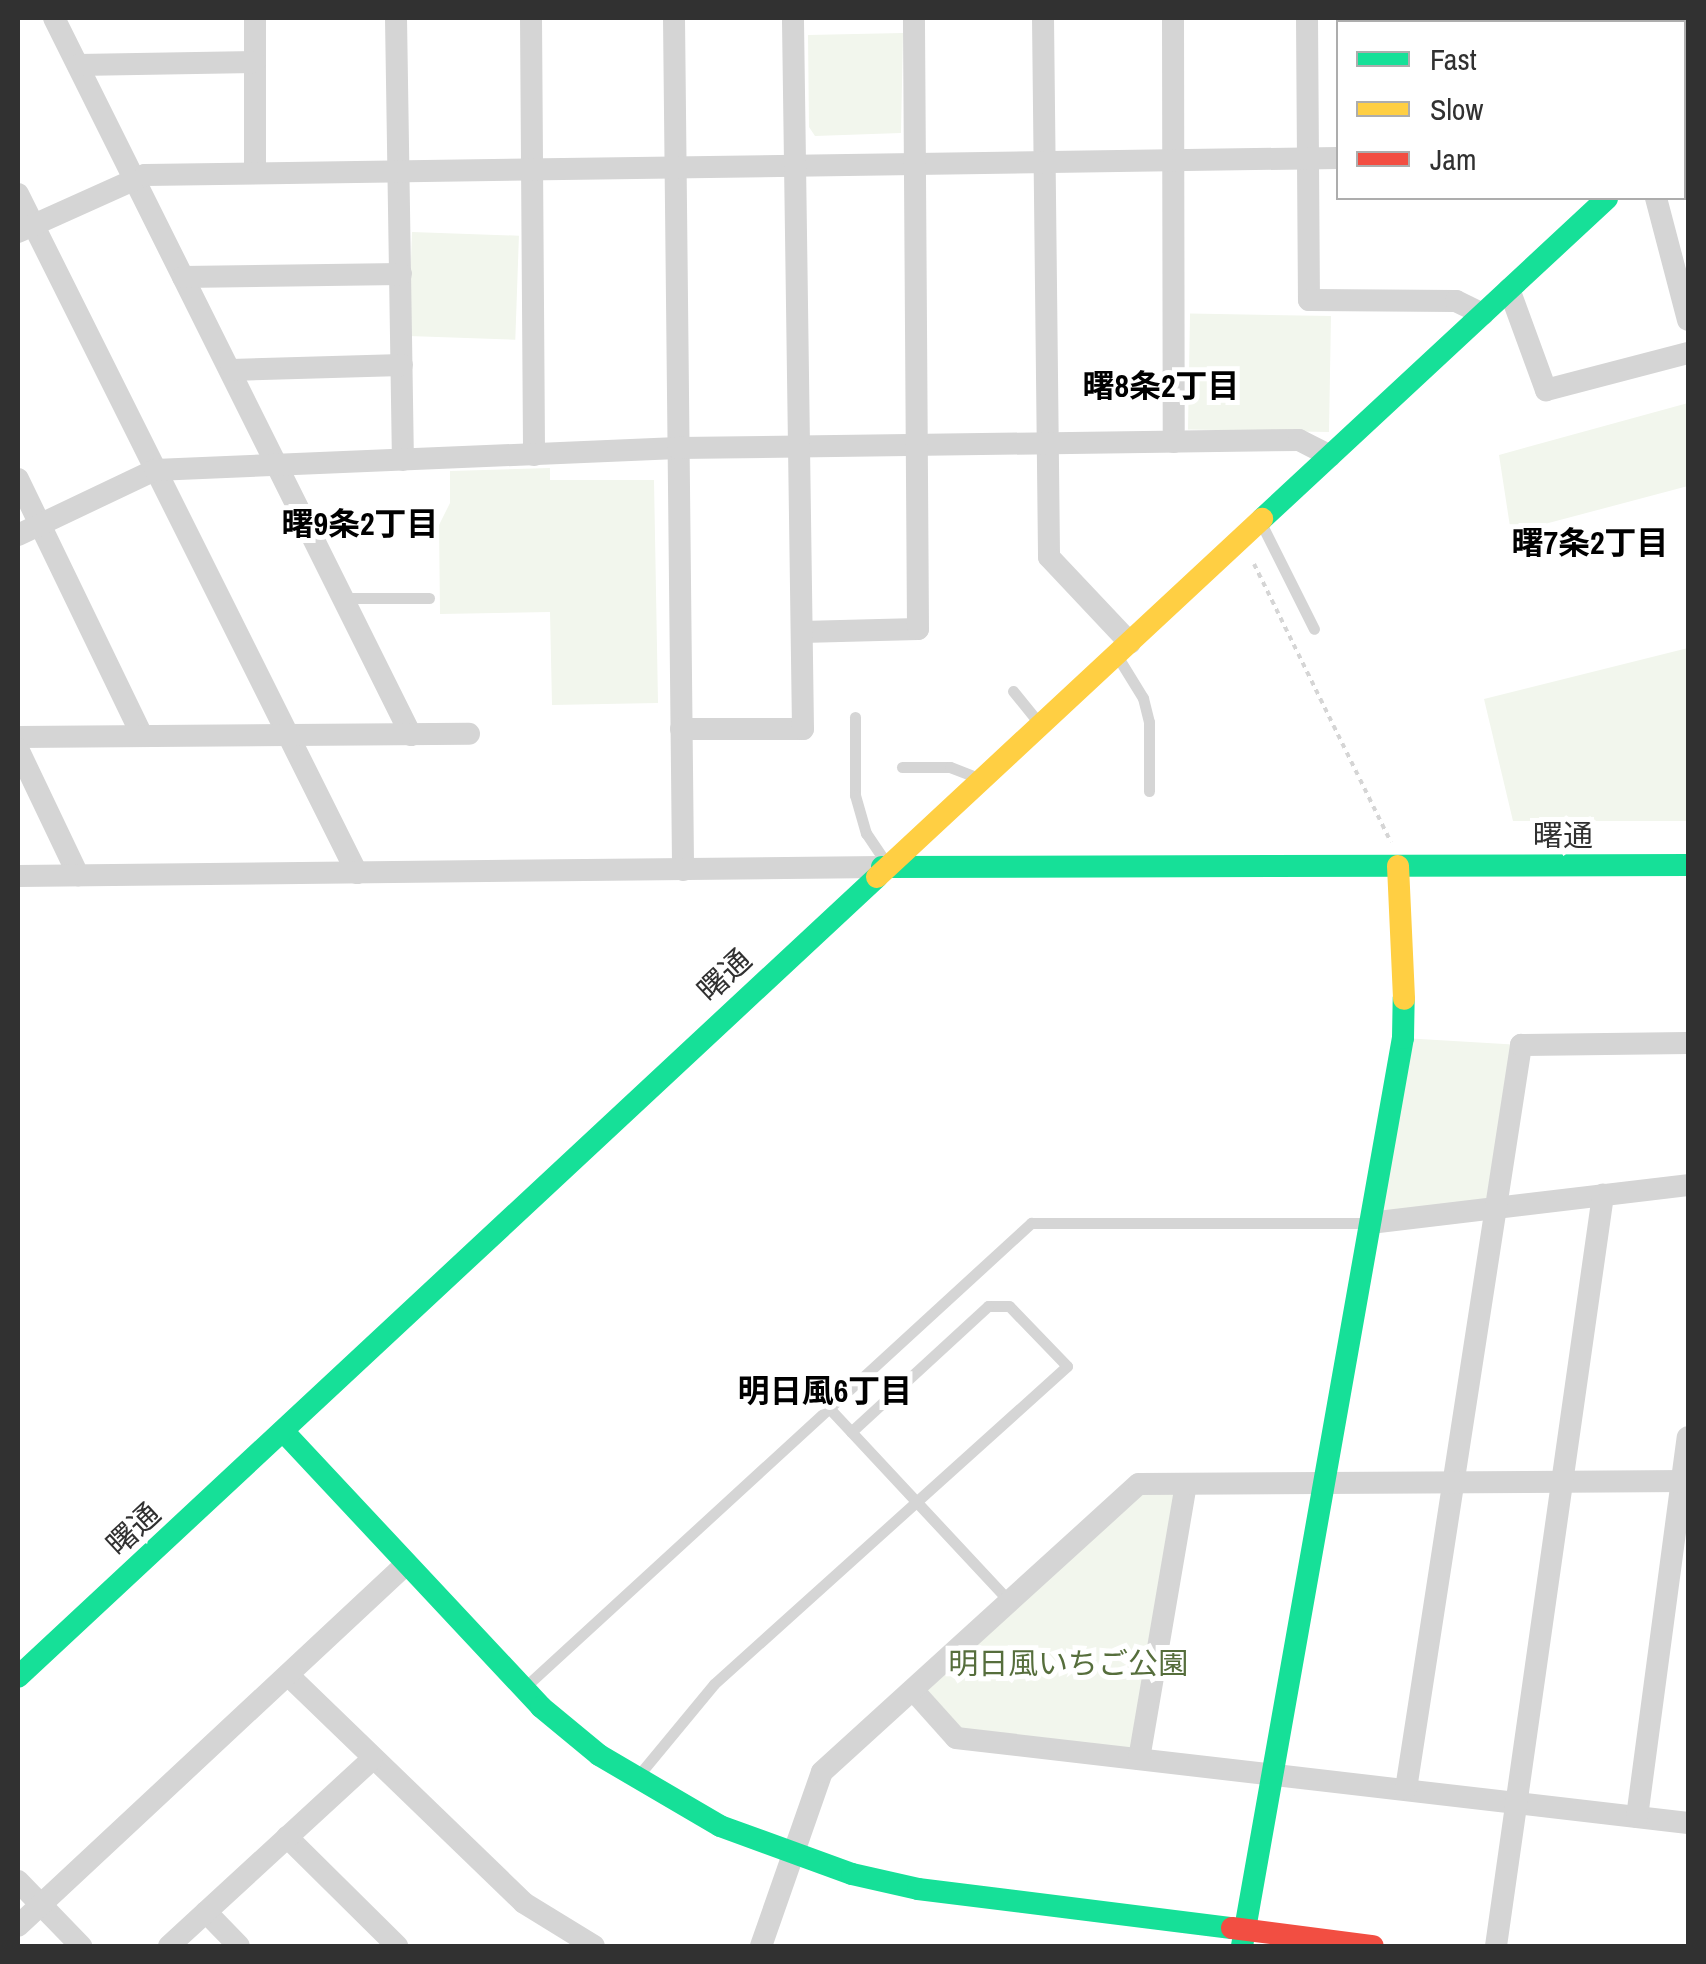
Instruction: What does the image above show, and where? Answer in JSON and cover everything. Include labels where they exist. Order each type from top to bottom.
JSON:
[{"type":"street","points":[[54,18],[411,734]]},
{"type":"street","points":[[255,18],[256,173]]},
{"type":"street","points":[[396,18],[403,460]]},
{"type":"street","points":[[531,18],[534,454]]},
{"type":"street","points":[[674,18],[683,870]]},
{"type":"street","points":[[682,729],[803,729],[793,18]]},
{"type":"street","points":[[802,632],[918,629],[914,18]]},
{"type":"street","points":[[1043,18],[1049,558],[1124,649]]},
{"type":"street","points":[[1173,18],[1174,442]]},
{"type":"street","points":[[1307,18],[1309,300],[1456,301],[1483,314]]},
{"type":"street","points":[[78,65],[255,62]]},
{"type":"street","points":[[25,228],[134,178],[1336,158]]},
{"type":"street","points":[[18,194],[25,228],[155,470],[357,873]]},
{"type":"street","points":[[18,876],[884,865],[1124,649],[1606,200]]},
{"type":"street","points":[[1657,200],[1688,320]]},
{"type":"street","points":[[183,277],[401,274]]},
{"type":"street","points":[[1509,289],[1546,390],[1688,353]]},
{"type":"street","points":[[232,370],[402,365]]},
{"type":"street","points":[[18,535],[155,470],[678,448],[1299,440],[1330,456]]},
{"type":"street","points":[[18,479],[142,736]]},
{"type":"street","points":[[18,737],[469,734]]},
{"type":"street","points":[[18,749],[78,875]]},
{"type":"street","name":"曙通","points":[[18,1678],[884,865],[1688,865]]},
{"type":"street","points":[[1244,1939],[1403,1038],[1405,926],[1398,866]]},
{"type":"street","points":[[1406,1789],[1521,1045],[1688,1043]]},
{"type":"street","points":[[1370,1223],[1688,1186]]},
{"type":"street","points":[[1496,1946],[1603,1196]]},
{"type":"street","points":[[283,1432],[523,1690],[636,1779],[720,1826],[794,1856],[918,1889],[1244,1939],[1373,1946]]},
{"type":"street","points":[[1637,1817],[1686,1481],[1688,1437]]},
{"type":"street","points":[[761,1946],[822,1772],[1139,1484],[1686,1481]]},
{"type":"street","points":[[1140,1759],[1186,1484]]},
{"type":"street","points":[[18,1926],[404,1566]]},
{"type":"street","points":[[288,1674],[370,1760],[524,1903],[594,1946]]},
{"type":"street","points":[[913,1690],[956,1738],[1688,1823]]},
{"type":"street","points":[[169,1946],[370,1760]]},
{"type":"street","points":[[287,1837],[397,1946]]},
{"type":"street","points":[[18,1881],[82,1946]]},
{"type":"street","points":[[206,1912],[239,1946]]},
{"type":"lane","points":[[1260,522],[1314,628]]},
{"type":"lane","points":[[342,598],[428,598]]},
{"type":"lane","points":[[1124,649],[1144,698],[1149,790]]},
{"type":"lane","points":[[1013,691],[1040,725]]},
{"type":"lane","points":[[855,717],[856,795],[866,833],[884,865]]},
{"type":"lane","points":[[902,767],[950,768],[980,779]]},
{"type":"lane","points":[[523,1690],[1031,1222],[1370,1223]]},
{"type":"lane","points":[[636,1779],[714,1684],[914,1499],[1066,1366],[1009,1306],[988,1306],[851,1432]]},
{"type":"lane","points":[[829,1408],[1010,1602]]},
{"type":"path","points":[[1242,539],[1383,814],[1398,866]]},
{"type":"green space","points":[[903,33],[901,133],[815,136],[809,127],[808,35]]},
{"type":"green space","points":[[412,232],[519,236],[515,340],[408,336]]},
{"type":"green space","points":[[1190,314],[1331,316],[1329,432],[1188,430]]},
{"type":"green space","points":[[1688,403],[1688,486],[1511,533],[1499,455]]},
{"type":"green space","points":[[550,468],[550,480],[654,480],[658,703],[552,705],[550,612],[440,614],[439,525],[450,503],[450,471]]},
{"type":"green space","points":[[1688,648],[1688,821],[1513,821],[1484,699]]},
{"type":"green space","points":[[1403,1038],[1521,1045],[1494,1208],[1370,1223]]},
{"type":"green space","name":"明日風いちご公園","points":[[1139,1484],[1186,1484],[1139,1759],[956,1738],[913,1690]]},
{"type":"traffic: fast","points":[[1262,519],[1605,200]]},
{"type":"traffic: fast","points":[[882,867],[1688,865]]},
{"type":"traffic: fast","points":[[18,1677],[877,877]]},
{"type":"traffic: fast","points":[[1242,1946],[1403,1038],[1404,999]]},
{"type":"traffic: fast","points":[[283,1431],[541,1707],[599,1755],[720,1826],[852,1874],[918,1889],[1232,1928]]},
{"type":"traffic: slow","points":[[877,877],[1262,519]]},
{"type":"traffic: slow","points":[[1398,866],[1404,999]]},
{"type":"traffic: jam","points":[[1232,1928],[1373,1946]]},
{"type":"district","name":"曙8条2丁目","points":[[1161,386]]},
{"type":"district","name":"曙9条2丁目","points":[[360,524]]},
{"type":"district","name":"曙7条2丁目","points":[[1590,543]]},
{"type":"district","name":"明日風6丁目","points":[[825,1391]]}]
